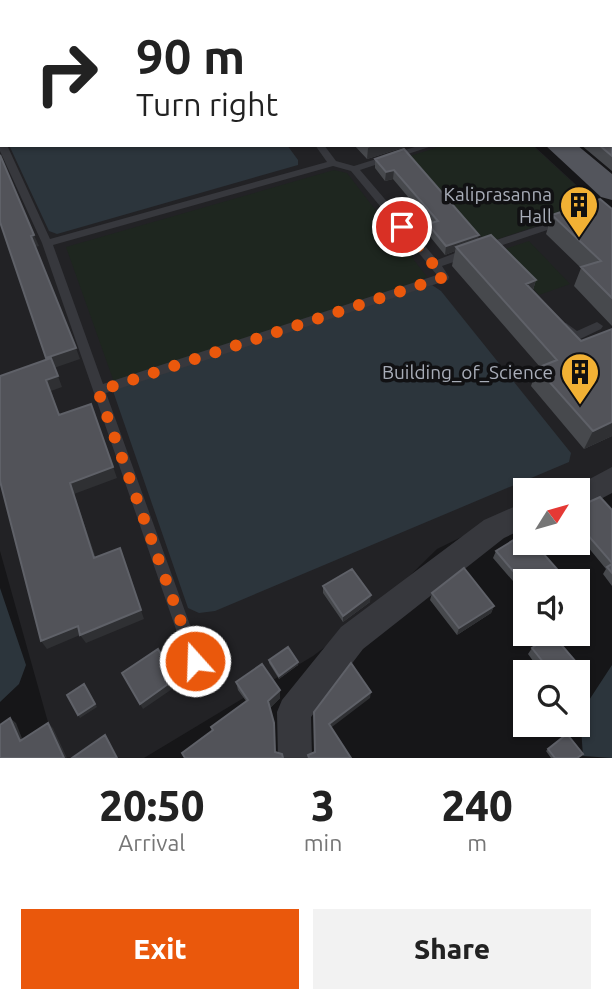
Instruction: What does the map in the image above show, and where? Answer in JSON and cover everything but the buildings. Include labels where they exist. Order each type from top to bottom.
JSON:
[{"type":"main road","points":[[561,147],[612,190]]},
{"type":"street","points":[[590,492],[612,479]]},
{"type":"street","points":[[295,758],[294,712],[352,638],[495,529],[513,520]]},
{"type":"lane","points":[[3,147],[47,243],[195,661]]},
{"type":"lane","points":[[321,147],[333,163]]},
{"type":"lane","points":[[47,243],[333,163],[354,169],[425,147]]},
{"type":"lane","points":[[98,391],[444,277],[354,169]]},
{"type":"lane","points":[[435,265],[492,251],[576,217]]},
{"type":"lane","points":[[558,319],[576,337],[597,326]]},
{"type":"shaded area","points":[[0,147],[535,147],[612,218],[612,469],[590,482],[590,478],[513,478],[513,512],[437,549],[377,608],[313,656],[144,758],[58,758],[0,551]]},
{"type":"shaded area","points":[[10,147],[288,147],[298,160],[298,165],[57,234],[49,231]]},
{"type":"shaded area","points":[[439,147],[534,147],[597,205],[487,243],[407,157]]},
{"type":"shaded area","points":[[334,170],[347,173],[427,277],[389,294],[115,385],[66,247]]},
{"type":"shaded area","points":[[529,241],[570,284],[539,295],[499,251]]},
{"type":"shaded area","points":[[432,285],[441,291],[571,453],[569,462],[531,478],[513,478],[513,486],[215,611],[199,613],[188,608],[113,391],[116,387]]},
{"type":"shaded area","points":[[0,588],[26,665],[19,684],[0,702]]},
{"type":"shaded area","points":[[612,665],[612,758],[583,756],[582,737],[590,737],[590,699]]},
{"type":"place","name":"Kaliprasanna Hall","points":[[579,239]]},
{"type":"place","name":"Building_of_Science","points":[[580,406]]},
{"type":"route","points":[[195,661],[98,391],[444,277],[402,227]]}]
